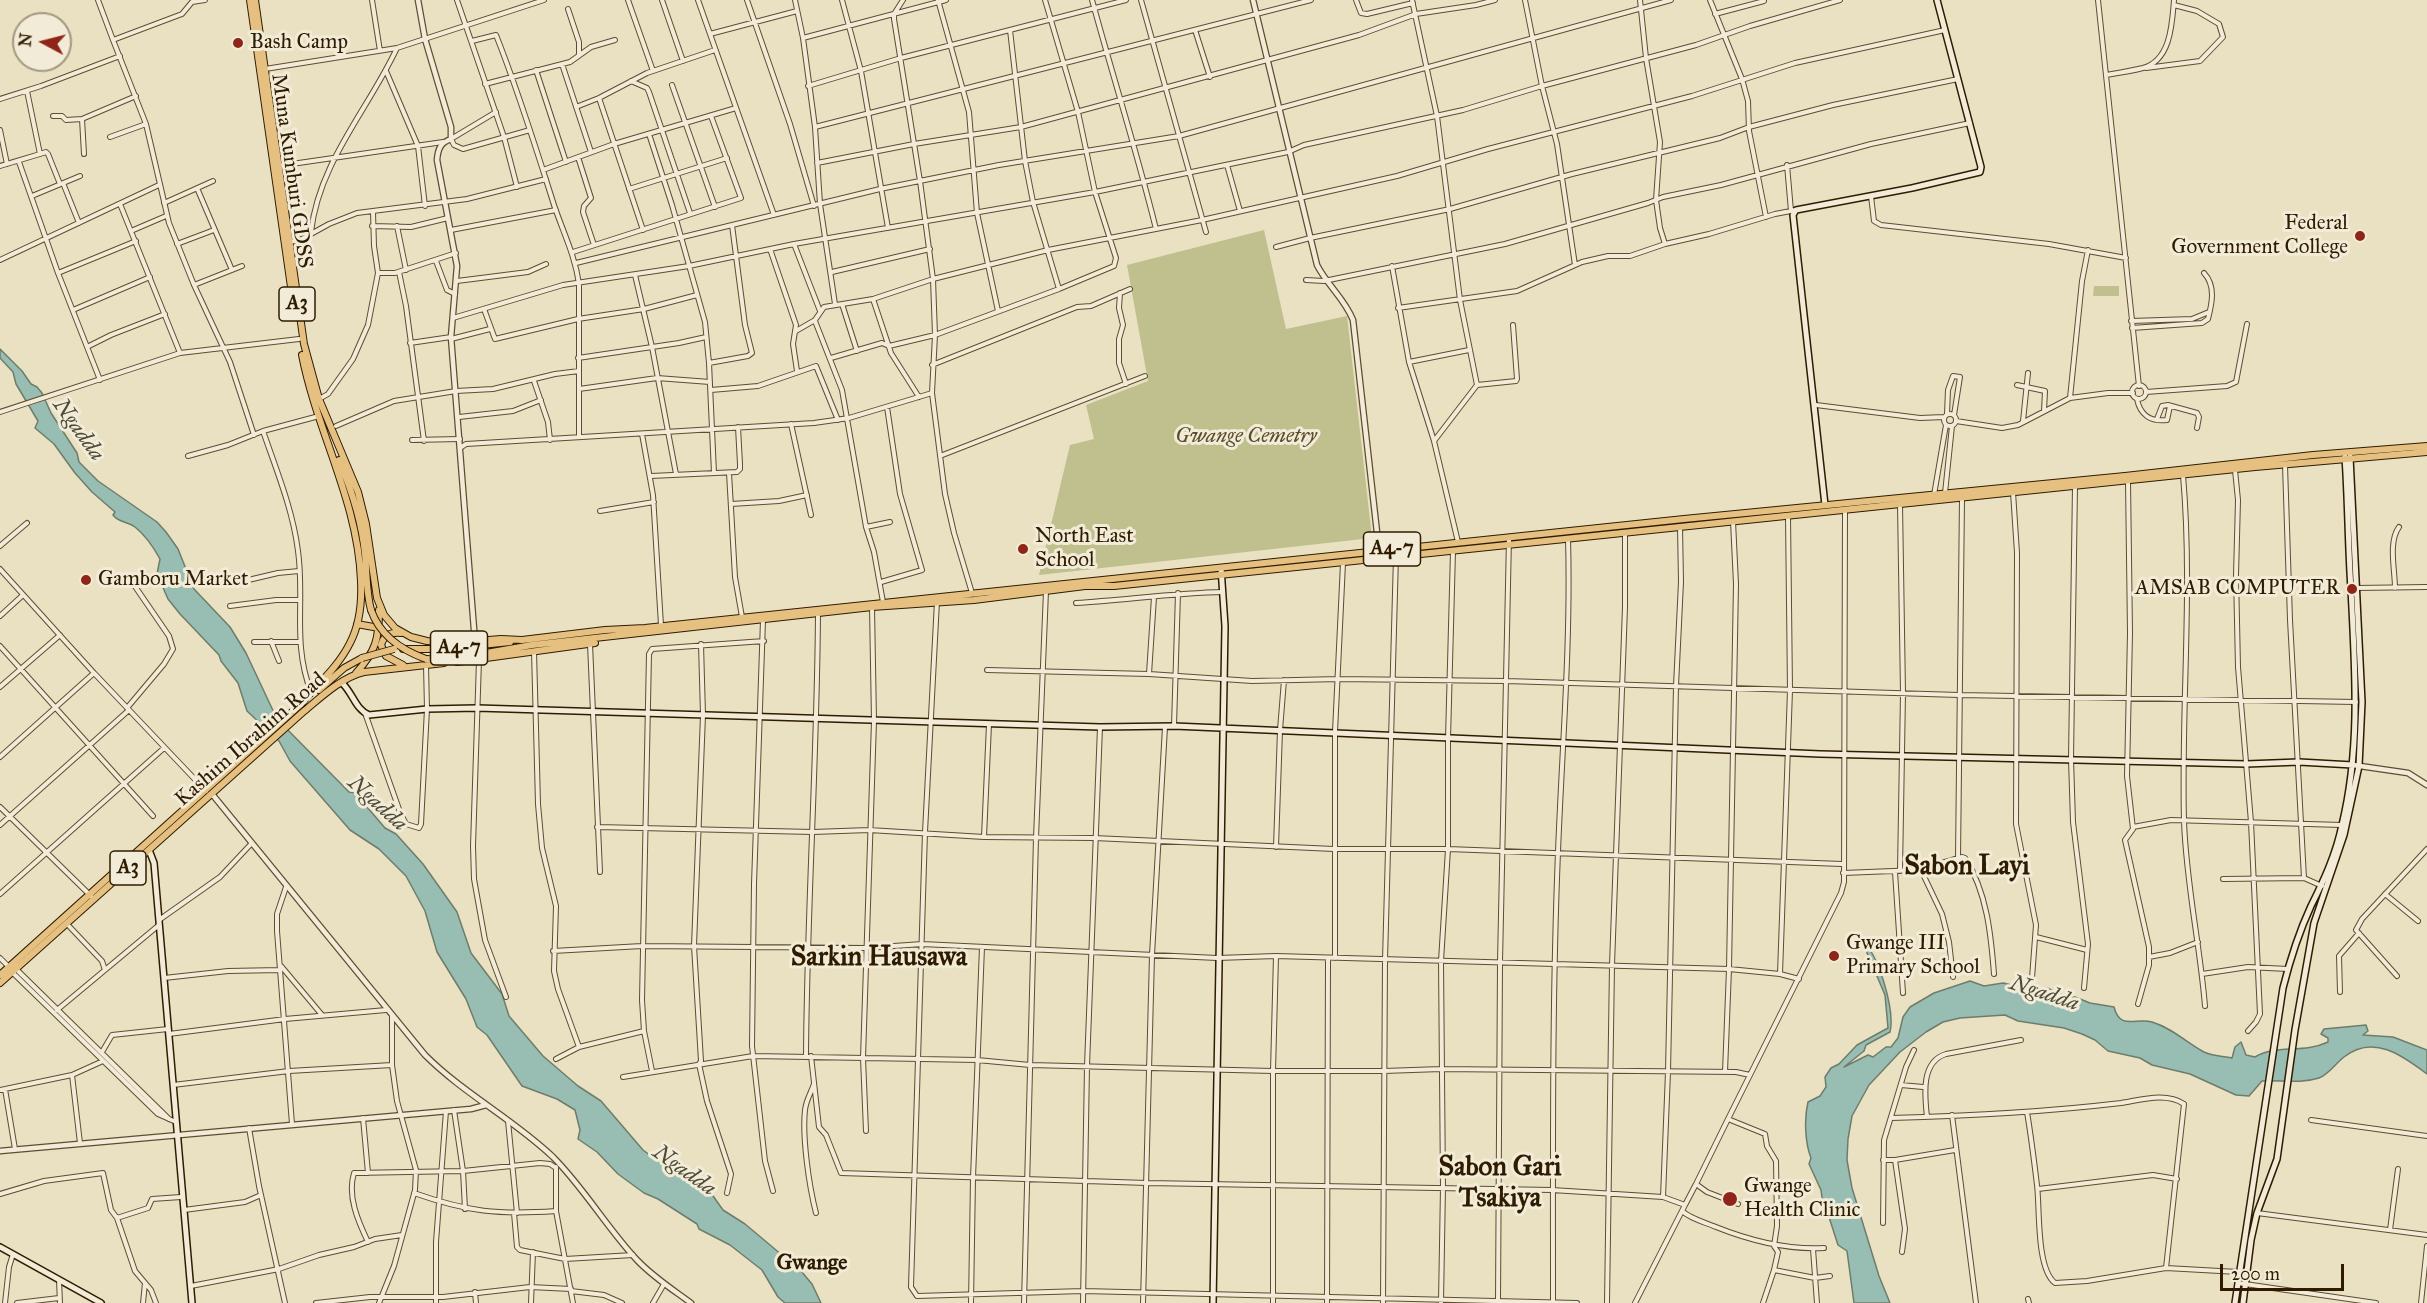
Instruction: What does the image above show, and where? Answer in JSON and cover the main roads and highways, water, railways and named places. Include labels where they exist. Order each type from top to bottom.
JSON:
[{"type":"highway","name":"Muna Kumburi GDSS","points":[[250,0],[299,339],[307,379],[319,416]]},
{"type":"highway","name":"Muna Kumburi GDSS","points":[[255,0],[304,344],[319,399],[358,492],[366,524],[377,598]]},
{"type":"highway","name":"Kashim Ibrahim Road","points":[[301,708],[345,652],[360,614],[360,562],[347,496],[319,416]]},
{"type":"highway","name":"A3","points":[[319,416],[353,493],[361,525],[367,594],[371,610],[380,628],[396,645],[426,662]]},
{"type":"highway","name":"A4-7","points":[[301,708],[344,668],[362,658],[394,649],[473,647],[883,602],[937,600],[972,593],[1076,581],[1343,562],[1825,505],[1945,496],[2427,446]]},
{"type":"highway","name":"A4-7","points":[[1945,496],[1962,497],[2128,481],[2348,455],[2427,452]]},
{"type":"highway","name":"A4-7","points":[[426,662],[532,645],[872,607],[1046,590],[1114,586],[1378,550],[1458,542],[1625,533],[1900,504],[1934,497]]},
{"type":"highway","name":"A4-7","points":[[377,598],[388,621],[402,633],[427,641],[522,640]]},
{"type":"highway","points":[[356,674],[376,646],[379,606]]},
{"type":"highway","points":[[357,624],[379,628]]},
{"type":"highway","points":[[402,633],[388,634],[383,638],[381,649],[390,660],[407,667]]},
{"type":"highway","name":"Kashim Ibrahim Road","points":[[0,983],[12,969],[301,708],[356,674],[426,662],[479,660],[590,644],[615,637]]},
{"type":"highway","name":"Kashim Ibrahim Road","points":[[0,975],[12,969],[66,924],[92,897],[149,850],[209,793]]},
{"type":"main road","points":[[1825,505],[1794,211],[1980,172],[1981,167],[1971,123],[1937,0]]},
{"type":"main road","points":[[2235,1303],[2275,1030],[2288,969],[2312,905],[2322,886],[2342,825],[2356,765],[2348,455]]},
{"type":"main road","points":[[1213,1303],[1215,1069],[1224,677],[1222,571]]},
{"type":"main road","points":[[2243,1303],[2257,1213],[2277,1159],[2313,923],[2344,835],[2356,765],[2362,702],[2353,588]]},
{"type":"main road","points":[[342,683],[349,689],[365,714],[369,715],[427,708],[477,708],[1100,727],[1174,726],[1788,753],[2356,765]]},
{"type":"main road","points":[[149,850],[154,863],[169,1032],[173,1121],[177,1135],[192,1303]]},
{"type":"main road","points":[[0,1247],[101,1303]]},
{"type":"water","name":"Ngadda","points":[[0,349],[42,393],[51,413],[77,453],[79,462],[98,481],[157,522],[166,532],[178,549],[194,589],[230,627],[246,653],[277,719],[349,792],[355,793],[385,828],[396,834],[423,864],[457,912],[471,953],[502,994],[509,1016],[543,1056],[578,1086],[601,1101],[643,1150],[651,1156],[673,1163],[706,1186],[723,1210],[745,1224],[801,1271],[812,1284],[821,1303],[785,1303],[778,1297],[762,1270],[730,1245],[699,1229],[697,1224],[658,1199],[644,1193],[618,1174],[597,1152],[578,1139],[580,1130],[575,1110],[557,1099],[522,1086],[487,1035],[477,1027],[466,999],[437,952],[425,911],[406,876],[379,849],[350,830],[290,761],[279,741],[247,711],[238,683],[219,655],[168,599],[157,574],[160,559],[149,542],[135,527],[115,518],[113,515],[115,512],[92,492],[54,444],[35,428],[38,421],[16,384],[13,372],[0,358]]},
{"type":"water","name":"Ngadda","points":[[1862,941],[1880,970],[1888,997],[1890,1032],[1866,1045],[1864,1051],[1844,1067],[1868,1055],[1873,1057],[1886,1047],[1891,1047],[1898,1038],[1903,1017],[1910,1007],[1934,993],[1970,981],[1984,986],[2003,983],[2020,987],[2047,988],[2068,997],[2114,1007],[2120,1019],[2124,1021],[2152,1022],[2172,1031],[2204,1052],[2232,1058],[2235,1047],[2241,1042],[2246,1055],[2255,1057],[2272,1051],[2319,1046],[2328,1042],[2328,1038],[2321,1034],[2324,1029],[2366,1025],[2368,1031],[2363,1035],[2393,1037],[2427,1050],[2427,1074],[2397,1054],[2376,1047],[2366,1047],[2355,1050],[2344,1057],[2319,1078],[2298,1081],[2262,1081],[2249,1096],[2236,1095],[2190,1074],[2152,1065],[2140,1058],[2108,1051],[2095,1040],[2064,1028],[2018,1021],[2005,1015],[1960,1018],[1943,1022],[1900,1052],[1869,1085],[1852,1116],[1847,1160],[1852,1188],[1879,1276],[1890,1303],[1854,1303],[1847,1251],[1838,1245],[1828,1214],[1824,1212],[1821,1190],[1809,1164],[1811,1158],[1806,1138],[1806,1123],[1808,1102],[1820,1096],[1826,1087],[1825,1077],[1831,1068],[1839,1064],[1857,1045],[1888,1028],[1885,995]]},
{"type":"place","name":"Bash Camp","points":[[238,43]]},
{"type":"place","name":"Federal Government College","points":[[2360,236]]},
{"type":"place","name":"North East School","points":[[1023,549]]},
{"type":"place","name":"Gamboru Market","points":[[86,580]]},
{"type":"place","name":"AMSAB COMPUTER","points":[[2352,589]]},
{"type":"place","name":"Gwange III Primary School","points":[[1834,956]]},
{"type":"place","name":"Gwange Health Clinic","points":[[1730,1199]]},
{"type":"district","name":"Sabon Layi","points":[[1967,867]]},
{"type":"district","name":"Sarkin Hausawa","points":[[879,958]]},
{"type":"district","name":"Sabon Gari Tsakiya","points":[[1500,1184]]},
{"type":"district","name":"Gwange","points":[[812,1264]]},
{"type":"park label","name":"Gwange Cemetry","points":[[1246,437]]}]
